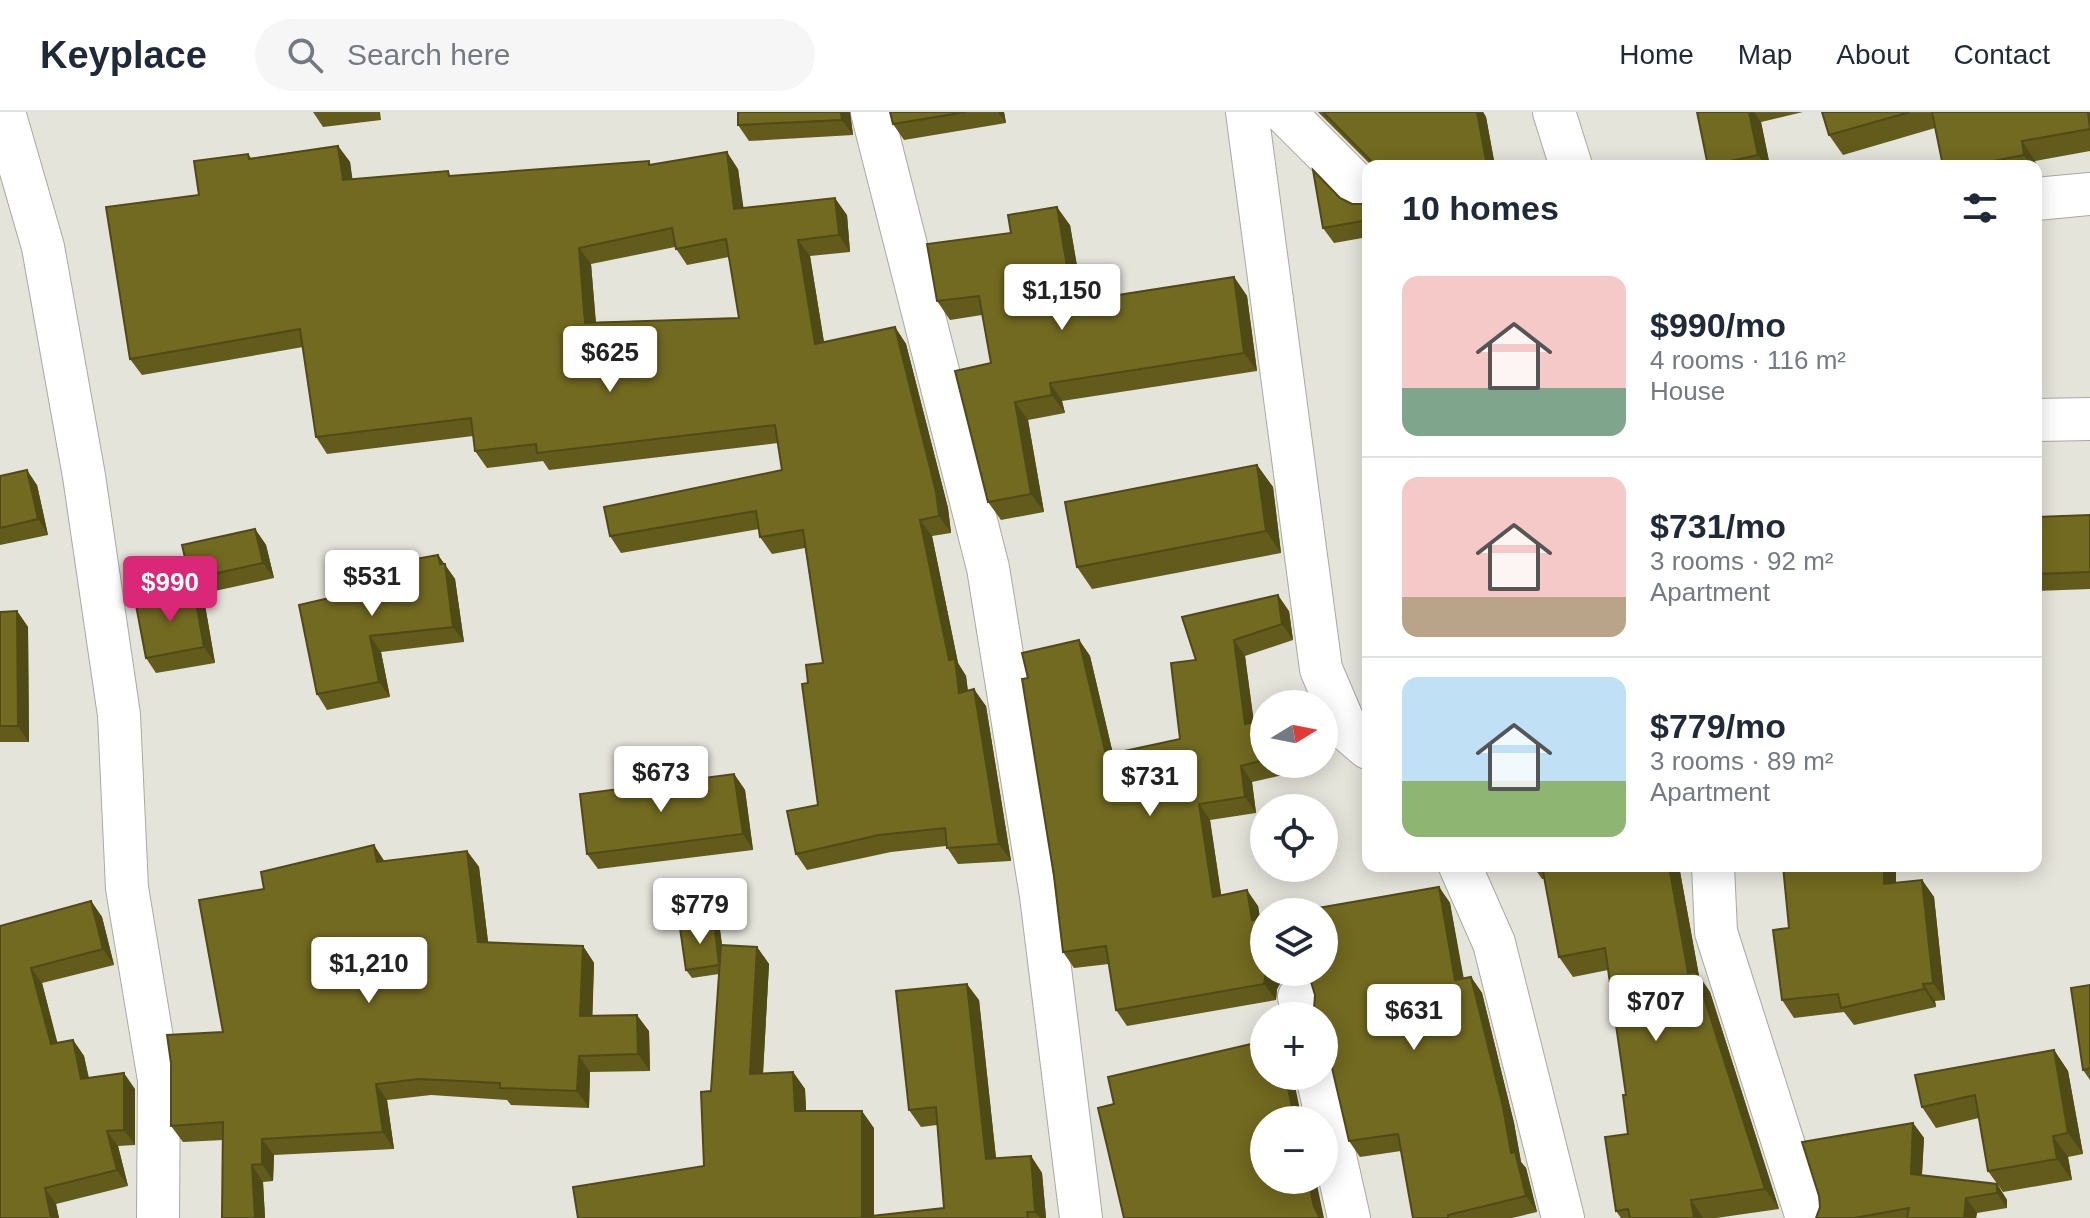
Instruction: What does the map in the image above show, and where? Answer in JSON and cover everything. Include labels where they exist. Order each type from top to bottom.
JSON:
[{"type":"street","points":[[4,112],[43,247],[84,476],[119,715],[127,888],[159,1080],[158,1218]]},
{"type":"street","points":[[872,112],[988,568],[1041,896],[1081,1218]]},
{"type":"street","points":[[1247,112],[1321,669],[1347,730],[1362,743]]},
{"type":"street","points":[[1284,112],[1362,190]]},
{"type":"street","points":[[1554,112],[1569,160]]},
{"type":"street","points":[[2042,198],[2090,194]]},
{"type":"street","points":[[2042,420],[2090,419]]},
{"type":"street","points":[[1463,872],[1494,943],[1563,1218]]},
{"type":"street","points":[[1713,872],[1716,932],[1807,1218]]},
{"type":"street","points":[[1320,1090],[1349,1218]]},
{"type":"building","points":[[738,112],[841,112],[842,120],[738,125]]},
{"type":"building","points":[[890,112],[966,112],[893,124]]},
{"type":"building","points":[[1323,112],[1477,112],[1486,160],[1370,160]]},
{"type":"building","points":[[1697,112],[1749,112],[1758,155],[1735,160],[1707,160]]},
{"type":"building","points":[[1822,112],[1910,112],[1829,135]]},
{"type":"building","points":[[1932,112],[2088,112],[2090,129],[2022,141],[2024,155],[1999,160],[1942,160]]},
{"type":"building","points":[[338,146],[343,180],[448,171],[449,176],[649,161],[649,165],[727,152],[734,209],[835,198],[839,235],[798,240],[815,344],[895,327],[936,492],[939,516],[920,520],[949,660],[955,659],[959,693],[974,689],[999,844],[947,848],[945,828],[879,835],[796,854],[787,811],[818,805],[802,684],[808,683],[806,665],[823,663],[803,530],[760,537],[756,511],[610,536],[604,507],[782,470],[775,425],[537,453],[536,444],[475,451],[471,418],[316,437],[300,329],[130,359],[106,207],[199,195],[194,161],[248,154],[249,159]],"holes":[[[672,228],[676,249],[726,239],[739,318],[585,323],[579,248]]]},
{"type":"building","points":[[1313,170],[1340,198],[1352,204],[1362,204],[1362,221],[1323,228]]},
{"type":"building","points":[[1057,207],[1073,302],[1234,277],[1244,353],[1050,383],[1052,395],[1015,402],[1031,494],[988,502],[955,371],[991,363],[979,296],[937,301],[927,244],[1011,233],[1008,215]]},
{"type":"building","points":[[1257,465],[1266,531],[1077,567],[1065,502]]},
{"type":"building","points":[[27,470],[38,519],[0,528],[0,476]]},
{"type":"building","points":[[2090,515],[2090,572],[2042,574],[2042,517]]},
{"type":"building","points":[[255,529],[263,563],[190,579],[182,545]]},
{"type":"building","points":[[438,555],[440,564],[445,564],[453,627],[370,636],[379,682],[317,694],[299,605],[338,596],[334,574]]},
{"type":"building","points":[[194,590],[204,647],[146,658],[135,600]]},
{"type":"building","points":[[1278,595],[1282,624],[1234,640],[1245,724],[1250,723],[1250,764],[1241,766],[1245,797],[1199,804],[1213,897],[1247,890],[1250,908],[1250,986],[1253,986],[1116,1010],[1106,946],[1063,952],[1022,679],[1028,678],[1022,653],[1079,640],[1106,755],[1180,739],[1171,663],[1196,660],[1182,617]]},
{"type":"building","points":[[17,611],[18,726],[0,726],[0,612]]},
{"type":"building","points":[[734,774],[743,834],[587,854],[580,794]]},
{"type":"building","points":[[374,845],[377,862],[467,851],[478,942],[583,946],[580,1016],[637,1015],[638,1054],[579,1056],[577,1091],[500,1088],[500,1083],[419,1079],[376,1084],[383,1132],[262,1139],[262,1164],[252,1165],[255,1218],[222,1218],[223,1122],[171,1126],[171,1063],[167,1035],[223,1032],[199,900],[264,889],[261,872]]},
{"type":"building","points":[[1543,872],[1670,872],[1688,973],[1696,972],[1765,1189],[1691,1200],[1694,1218],[1630,1218],[1628,1209],[1616,1211],[1605,1137],[1628,1134],[1623,1095],[1626,1095],[1605,948],[1559,957]]},
{"type":"building","points":[[1784,872],[1884,872],[1884,884],[1922,880],[1933,983],[1923,984],[1924,989],[1841,1008],[1838,994],[1782,1000],[1773,930],[1789,928]]},
{"type":"building","points":[[1439,887],[1455,980],[1471,977],[1511,1153],[1515,1152],[1526,1196],[1448,1215],[1448,1218],[1413,1218],[1398,1134],[1349,1141],[1337,1090],[1338,1002],[1314,1002],[1312,986],[1338,986],[1338,905]]},
{"type":"building","points":[[91,901],[103,949],[31,968],[51,1044],[73,1040],[81,1079],[124,1073],[124,1130],[107,1131],[117,1170],[45,1188],[51,1218],[0,1218],[0,926]]},
{"type":"building","points":[[714,922],[719,965],[686,970],[680,928]]},
{"type":"building","points":[[721,945],[757,947],[750,1074],[793,1072],[795,1111],[862,1111],[862,1217],[944,1208],[936,1107],[909,1110],[896,991],[967,984],[986,1159],[1031,1156],[1035,1212],[1027,1212],[1028,1218],[578,1218],[573,1187],[704,1166],[701,1092],[711,1091]]},
{"type":"building","points":[[2090,985],[2090,1068],[2083,1070],[2071,988]]},
{"type":"building","points":[[1250,1044],[1250,1090],[1288,1090],[1292,1106],[1250,1106],[1250,1194],[1311,1194],[1320,1218],[1124,1218],[1098,1108],[1114,1104],[1108,1077]]},
{"type":"building","points":[[2054,1050],[2068,1133],[2053,1136],[2057,1159],[1988,1171],[1975,1095],[1922,1107],[1915,1075]]},
{"type":"building","points":[[1913,1123],[1911,1174],[1997,1184],[1997,1193],[1966,1198],[1964,1218],[1907,1218],[1909,1208],[1854,1218],[1816,1218],[1820,1207],[1819,1196],[1802,1142]]}]
